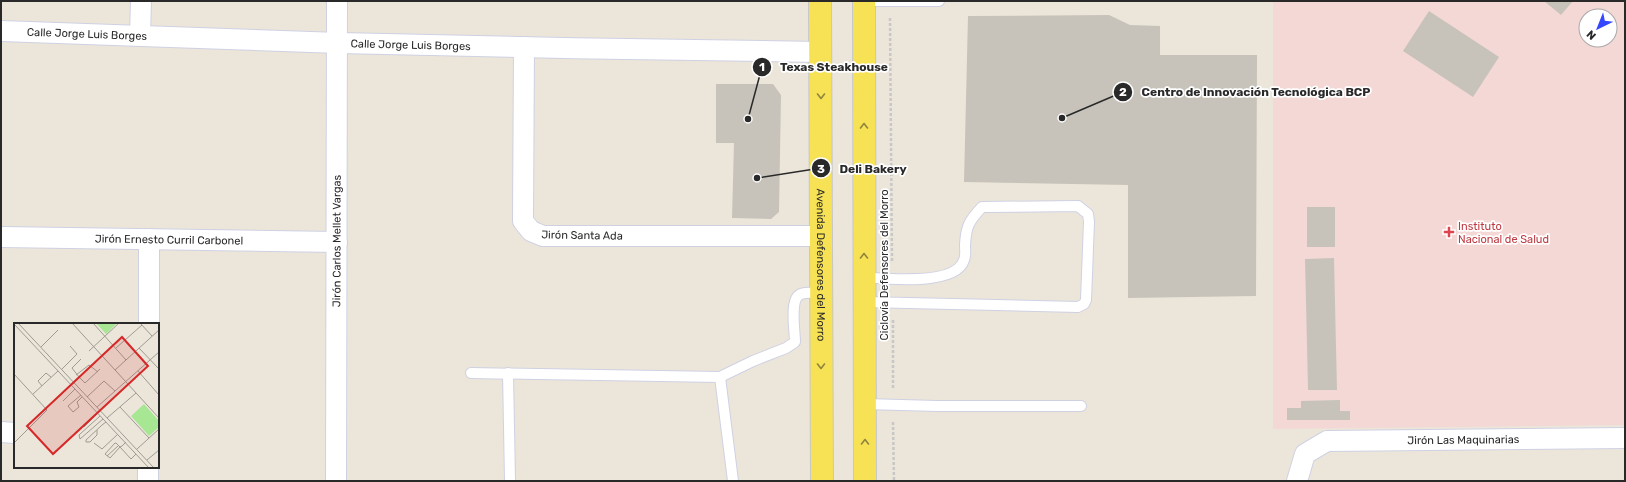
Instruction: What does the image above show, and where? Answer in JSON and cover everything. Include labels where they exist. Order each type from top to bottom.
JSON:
[{"type":"main road","name":"Avenida Defensores del Morro","points":[[820,1],[822,481]]},
{"type":"main road","points":[[864,1],[865,481]]},
{"type":"street","points":[[140,35],[141,1]]},
{"type":"street","name":"Jirón Carlos Mellet Vargas","points":[[336,481],[337,1]]},
{"type":"street","name":"Calle Jorge Luis Borges","points":[[1,32],[140,35],[337,43],[820,52]]},
{"type":"street","name":"Jirón Santa Ada","points":[[524,47],[523,221],[531,231],[542,236],[821,236]]},
{"type":"street","name":"Jirón Ernesto Curril Carbonel","points":[[1,237],[336,242]]},
{"type":"street","points":[[149,239],[149,323]]},
{"type":"street","points":[[1,432],[14,433]]},
{"type":"street","name":"Jirón Las Maquinarias","points":[[1297,481],[1305,454],[1327,441],[1625,438]]},
{"type":"street","points":[[148,468],[148,481]]},
{"type":"lane","points":[[873,1],[939,1]]},
{"type":"lane","points":[[864,277],[928,279],[955,272],[964,260],[966,229],[973,217],[982,207],[1078,206],[1088,214],[1086,300],[1084,304],[1078,307],[864,302]]},
{"type":"lane","points":[[471,373],[720,377],[753,361],[790,346],[795,342],[793,308],[795,299],[801,294],[821,292]]},
{"type":"lane","points":[[508,373],[510,481]]},
{"type":"lane","points":[[720,377],[733,481]]},
{"type":"lane","points":[[865,404],[1081,406]]},
{"type":"path","name":"Ciclovía Defensores del Morro","points":[[890,2],[892,279]]},
{"type":"path","name":"Ciclovía Defensores del Morro","points":[[892,302],[894,481]]},
{"type":"shaded area","name":"Instituto Nacional de Salud","points":[[1273,1],[1625,1],[1625,425],[1273,429]]},
{"type":"building","points":[[1544,1],[1573,1],[1561,15]]},
{"type":"building","points":[[1429,11],[1499,57],[1473,97],[1403,51]]},
{"type":"building","points":[[1109,15],[1130,25],[1160,26],[1160,55],[1257,55],[1256,296],[1128,298],[1128,185],[964,182],[968,16]]},
{"type":"building","points":[[716,84],[773,84],[781,95],[779,212],[771,219],[732,218],[734,143],[716,143]]},
{"type":"building","points":[[1307,207],[1335,207],[1335,247],[1307,247]]},
{"type":"building","points":[[1334,258],[1337,390],[1308,390],[1305,259]]},
{"type":"building","points":[[1340,400],[1340,411],[1350,411],[1350,420],[1287,420],[1287,408],[1301,408],[1301,401]]},
{"type":"place","name":"Centro de Innovación Tecnológica BCP","points":[[1062,118]]},
{"type":"place","name":"Texas Steakhouse","points":[[748,119]]},
{"type":"place","name":"Deli Bakery","points":[[757,178]]},
{"type":"place","name":"Instituto Nacional de Salud","points":[[1449,232]]}]
